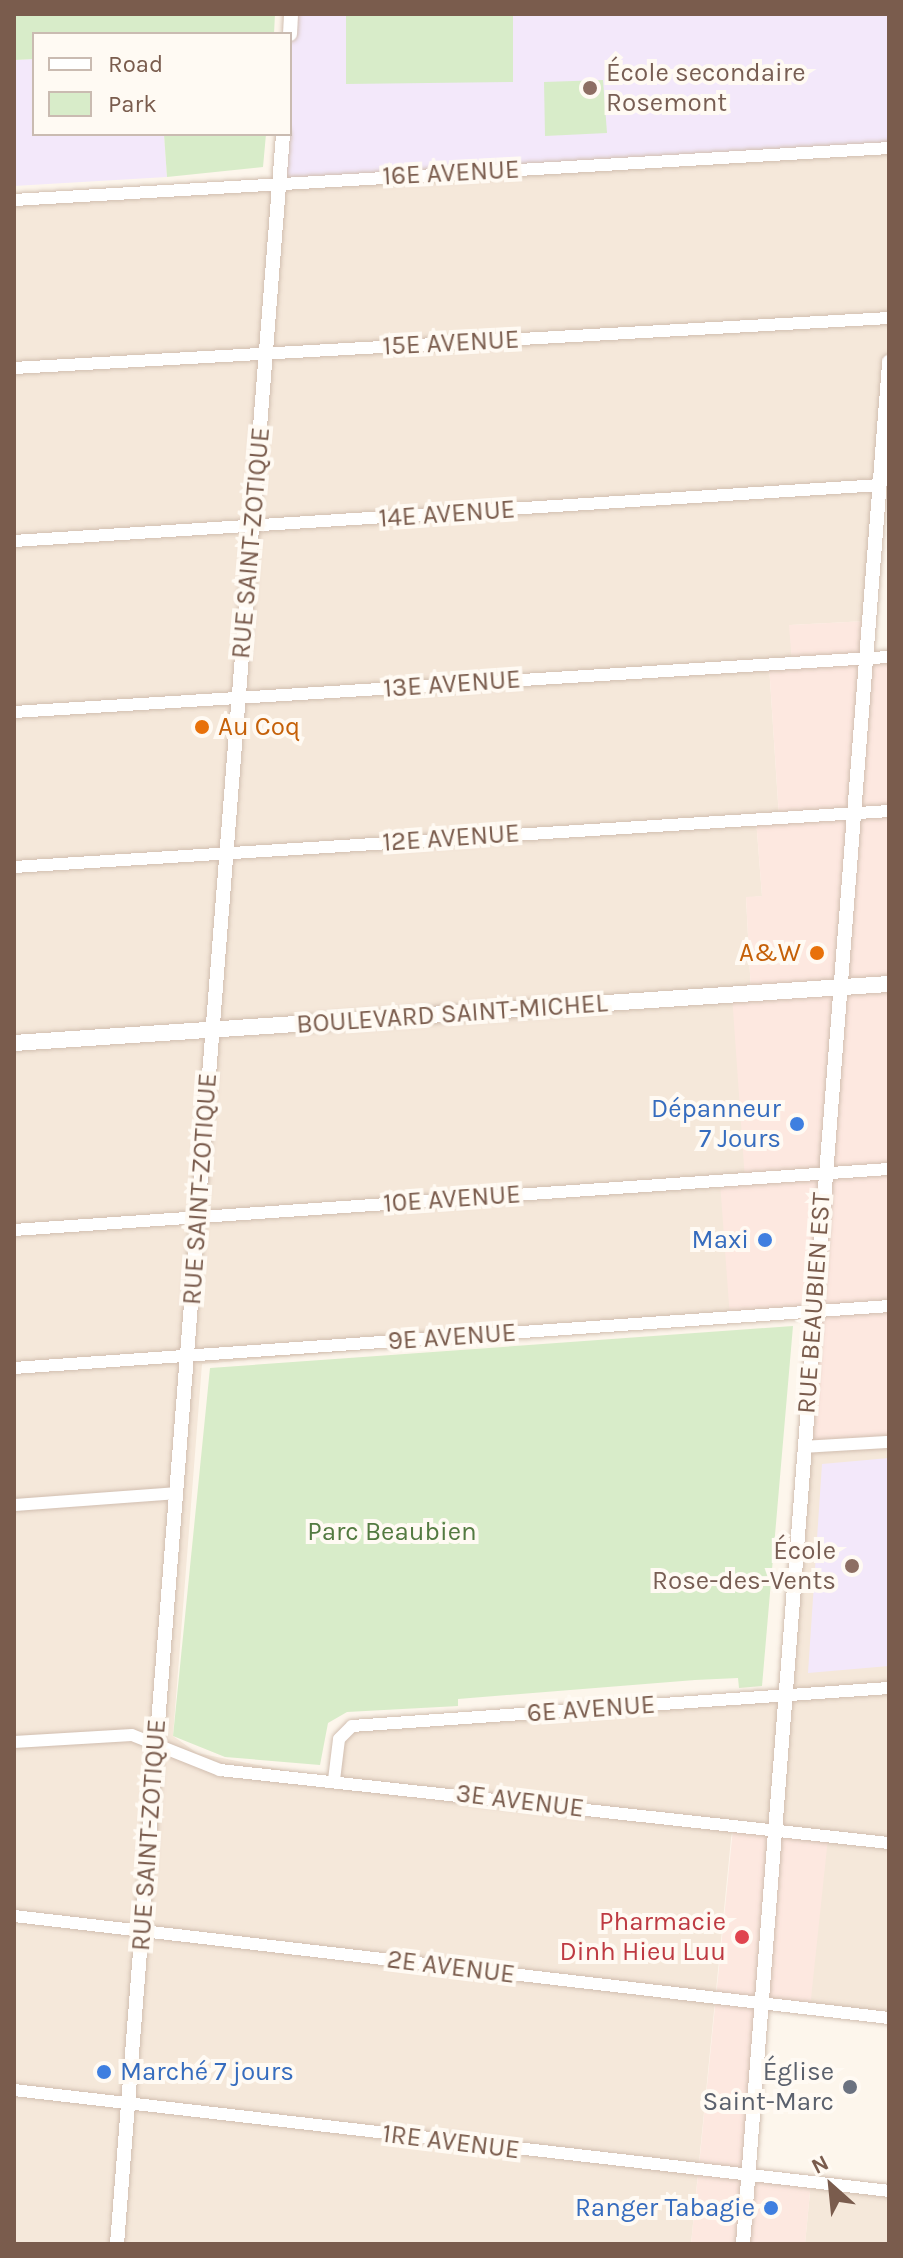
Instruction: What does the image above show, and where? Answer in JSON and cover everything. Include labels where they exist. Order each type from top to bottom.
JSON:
[{"type":"main road","name":"BOULEVARD SAINT-MICHEL","points":[[14,1043],[889,984]]},
{"type":"street","name":"RUE SAINT-ZOTIQUE","points":[[117,2244],[283,136]]},
{"type":"street","name":"16E AVENUE","points":[[14,200],[889,148]]},
{"type":"street","name":"15E AVENUE","points":[[14,368],[889,318]]},
{"type":"street","name":"RUE BEAUBIEN EST","points":[[743,2244],[837,987],[889,362]]},
{"type":"street","name":"14E AVENUE","points":[[14,541],[879,485]]},
{"type":"street","name":"13E AVENUE","points":[[14,712],[889,657]]},
{"type":"street","name":"12E AVENUE","points":[[14,867],[889,811]]},
{"type":"street","name":"10E AVENUE","points":[[14,1230],[889,1169]]},
{"type":"street","name":"9E AVENUE","points":[[14,1368],[889,1306]]},
{"type":"street","points":[[804,1447],[889,1442]]},
{"type":"street","points":[[14,1505],[176,1493]]},
{"type":"street","name":"6E AVENUE","points":[[334,1780],[339,1739],[352,1726],[889,1688]]},
{"type":"street","points":[[14,1742],[132,1735],[155,1743]]},
{"type":"street","name":"3E AVENUE","points":[[155,1743],[220,1770],[334,1780],[889,1843]]},
{"type":"street","name":"2E AVENUE","points":[[14,1916],[889,2018]]},
{"type":"street","name":"1RE AVENUE","points":[[14,2090],[889,2191]]},
{"type":"shaded area","name":"École secondaire Rosemont","points":[[292,14],[889,14],[889,148],[280,183],[283,136],[292,136]]},
{"type":"shaded area","points":[[889,14],[889,364],[867,621],[790,625],[792,663],[769,665],[779,818],[756,819],[762,896],[746,898],[751,993],[745,1180],[730,1318],[202,1364],[173,1736],[197,1753],[334,1780],[343,1731],[785,1694],[805,1449],[889,1442],[889,2018],[810,2008],[732,1829],[691,2244],[14,2244],[14,200],[279,183],[292,136],[292,53]]},
{"type":"shaded area","points":[[32,59],[32,136],[164,136],[167,177],[14,186],[14,60]]},
{"type":"shaded area","points":[[867,621],[864,658],[889,657],[889,1442],[804,1447],[813,1312],[730,1318],[720,1182],[745,1180],[732,995],[751,993],[746,897],[762,896],[756,819],[779,817],[769,665],[792,663],[789,625]]},
{"type":"shaded area","name":"École Rose-des-Vents","points":[[889,1458],[889,1666],[808,1673],[822,1464]]},
{"type":"shaded area","points":[[733,1829],[828,1838],[810,2008],[761,2003],[748,2174],[811,2182],[805,2244],[691,2244]]},
{"type":"shaded area","points":[[811,2182],[889,2191],[889,2244],[805,2244]]},
{"type":"green space","points":[[14,14],[275,14],[274,32],[32,32],[32,59],[14,60]]},
{"type":"green space","points":[[346,14],[513,14],[513,82],[346,84]]},
{"type":"green space","points":[[603,80],[607,133],[545,136],[544,82]]},
{"type":"green space","points":[[164,136],[266,136],[263,167],[167,177]]},
{"type":"green space","name":"Parc Beaubien","points":[[793,1326],[762,1686],[739,1688],[738,1678],[695,1680],[458,1699],[458,1706],[347,1712],[328,1723],[320,1765],[225,1757],[173,1736],[210,1368]]},
{"type":"place","name":"École secondaire Rosemont","points":[[590,88]]},
{"type":"place","name":"Au Coq","points":[[202,727]]},
{"type":"place","name":"A&W","points":[[817,953]]},
{"type":"place","name":"Dépanneur 7 Jours","points":[[797,1124]]},
{"type":"place","name":"Maxi","points":[[765,1240]]},
{"type":"place","name":"École Rose-des-Vents","points":[[852,1566]]},
{"type":"place","name":"Pharmacie Dinh Hieu Luu","points":[[742,1937]]},
{"type":"place","name":"Marché 7 jours","points":[[104,2072]]},
{"type":"place","name":"Église Saint-Marc","points":[[850,2087]]},
{"type":"place","name":"Ranger Tabagie","points":[[771,2208]]}]
